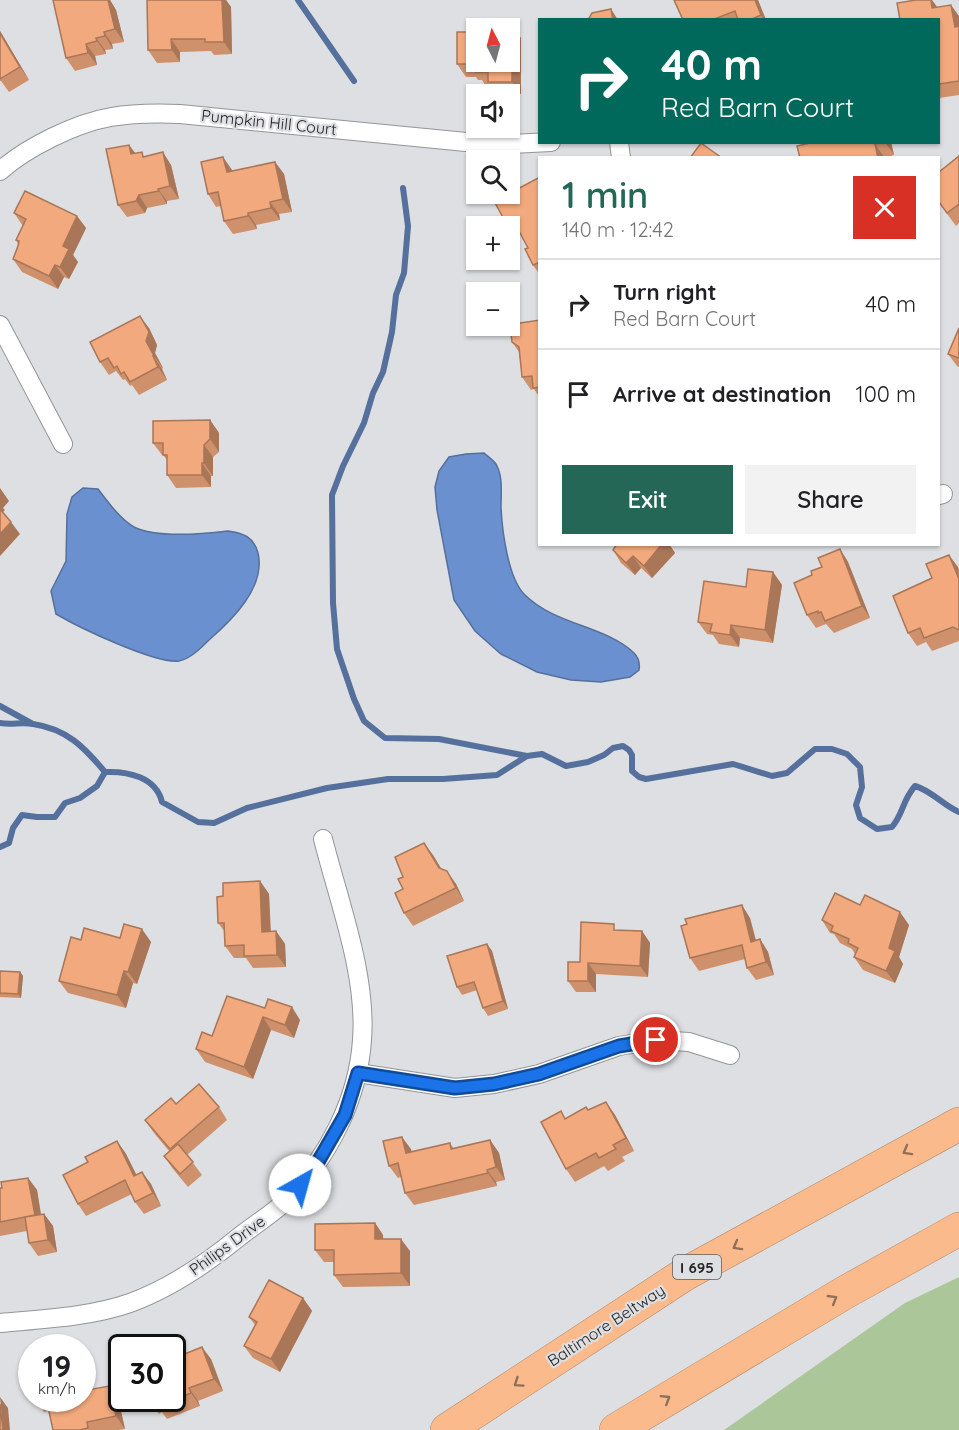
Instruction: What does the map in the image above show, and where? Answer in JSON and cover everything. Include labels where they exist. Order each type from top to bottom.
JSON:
[{"type":"highway","name":"Baltimore Beltway","points":[[447,1430],[685,1274],[959,1124]]},
{"type":"highway","points":[[616,1430],[844,1293],[959,1229]]},
{"type":"street","name":"Pumpkin Hill Court","points":[[0,171],[41,143],[74,129],[109,117],[145,113],[180,114],[466,141],[511,144],[538,143]]},
{"type":"street","points":[[0,325],[63,444]]},
{"type":"street","name":"Philips Drive","points":[[0,1323],[91,1312],[128,1303],[162,1289],[216,1256],[284,1202],[315,1167],[345,1115],[358,1073],[363,1039],[358,972],[323,839]]},
{"type":"street","points":[[358,1073],[455,1088],[494,1084],[539,1074],[619,1046],[656,1040],[689,1042],[730,1055]]},
{"type":"green space","points":[[959,1277],[959,1430],[724,1430],[905,1303]]},
{"type":"water","points":[[484,453],[495,462],[499,471],[505,541],[510,566],[519,588],[537,605],[551,613],[623,644],[634,653],[639,661],[639,670],[630,677],[601,682],[571,680],[537,672],[501,654],[475,631],[454,600],[437,510],[435,487],[439,471],[449,457]]},
{"type":"water","points":[[83,488],[98,489],[124,520],[143,530],[154,533],[180,534],[228,531],[243,535],[254,543],[259,566],[252,590],[237,613],[191,656],[179,661],[153,657],[98,635],[56,614],[51,591],[66,561],[67,514],[72,497]]},
{"type":"building","points":[[53,0],[108,0],[115,29],[104,32],[105,36],[96,38],[97,41],[86,44],[88,53],[66,58]]},
{"type":"building","points":[[147,0],[222,0],[224,42],[205,42],[205,39],[171,39],[172,50],[148,50]]},
{"type":"building","points":[[674,0],[755,0],[761,15],[754,18],[737,18],[735,11],[717,18],[682,18]]},
{"type":"building","points":[[931,0],[932,8],[951,5],[955,27],[959,26],[959,81],[940,84],[940,18],[900,18],[897,3]]},
{"type":"building","points":[[611,9],[613,18],[589,18],[592,13]]},
{"type":"building","points":[[457,32],[466,32],[466,64],[457,64]]},
{"type":"building","points":[[0,33],[20,67],[0,79]]},
{"type":"building","points":[[488,72],[512,72],[512,82],[488,82]]},
{"type":"building","points":[[702,144],[719,156],[691,156]]},
{"type":"building","points":[[875,144],[878,156],[800,156],[797,146]]},
{"type":"building","points":[[129,145],[131,154],[142,152],[143,157],[163,152],[170,186],[139,195],[136,201],[118,205],[106,149]]},
{"type":"building","points":[[959,156],[959,207],[958,205],[947,213],[940,203],[940,171]]},
{"type":"building","points":[[223,157],[227,172],[275,162],[283,199],[270,202],[271,208],[224,221],[218,192],[208,194],[201,162]]},
{"type":"building","points":[[538,178],[538,263],[533,265],[525,249],[528,248],[520,233],[520,216],[502,216],[496,204],[520,204],[520,188]]},
{"type":"building","points":[[25,191],[77,216],[63,246],[69,249],[60,267],[55,265],[49,276],[13,259],[19,241],[16,240],[26,219],[14,213]]},
{"type":"building","points":[[140,316],[149,332],[146,341],[158,367],[130,382],[124,372],[121,374],[117,366],[114,368],[108,358],[100,362],[90,342]]},
{"type":"building","points":[[538,320],[538,387],[533,388],[532,376],[522,377],[519,347],[512,342],[511,336],[520,336],[520,323]]},
{"type":"building","points":[[959,328],[959,358],[948,354]]},
{"type":"building","points":[[210,420],[210,439],[204,445],[202,475],[167,475],[167,455],[163,455],[163,443],[153,443],[153,421]]},
{"type":"building","points":[[0,509],[11,522],[0,534]]},
{"type":"building","points":[[616,546],[660,546],[644,566],[633,556],[626,563],[613,550]]},
{"type":"building","points":[[840,549],[862,606],[825,621],[821,612],[818,613],[818,611],[807,615],[794,583],[812,575],[811,571],[822,567],[818,558]]},
{"type":"building","points":[[949,555],[959,579],[959,630],[953,627],[924,638],[920,628],[908,633],[893,596],[932,578],[926,564]]},
{"type":"building","points":[[748,569],[773,572],[765,630],[731,625],[730,635],[710,632],[712,624],[698,622],[704,581],[746,587]]},
{"type":"building","points":[[424,843],[439,868],[447,871],[456,888],[404,913],[395,893],[403,889],[398,879],[403,877],[395,857]]},
{"type":"building","points":[[260,881],[262,932],[276,931],[277,955],[244,956],[244,945],[225,946],[224,923],[218,923],[217,897],[223,896],[223,883]]},
{"type":"building","points":[[835,893],[860,905],[865,895],[900,912],[889,948],[895,951],[886,971],[854,957],[858,948],[848,943],[849,939],[831,931],[833,926],[822,920]]},
{"type":"building","points":[[742,905],[751,942],[760,939],[766,962],[747,968],[742,945],[690,958],[681,926],[687,924],[685,919]]},
{"type":"building","points":[[581,922],[614,924],[614,930],[642,931],[640,966],[588,963],[588,981],[568,981],[568,962],[580,962]]},
{"type":"building","points":[[124,924],[142,929],[128,972],[124,971],[117,995],[59,981],[71,937],[81,940],[84,928],[120,938]]},
{"type":"building","points":[[487,944],[503,1001],[483,1008],[474,982],[457,987],[447,956]]},
{"type":"building","points":[[0,971],[20,972],[18,994],[0,993]]},
{"type":"building","points":[[227,996],[265,1008],[268,999],[292,1007],[285,1025],[263,1017],[244,1067],[196,1049],[202,1032],[212,1036]]},
{"type":"building","points":[[199,1084],[219,1107],[170,1149],[145,1120],[171,1098],[176,1104]]},
{"type":"building","points":[[606,1102],[626,1138],[613,1145],[616,1149],[599,1158],[596,1153],[566,1169],[541,1122],[561,1111],[565,1119],[586,1107],[588,1110]]},
{"type":"building","points":[[402,1137],[406,1153],[450,1143],[451,1149],[490,1140],[496,1167],[487,1170],[488,1173],[405,1193],[398,1163],[389,1166],[383,1141]]},
{"type":"building","points":[[117,1141],[134,1176],[142,1172],[153,1193],[135,1202],[125,1180],[78,1204],[63,1175],[88,1162],[85,1157]]},
{"type":"building","points":[[178,1144],[193,1162],[180,1174],[164,1156]]},
{"type":"building","points":[[28,1178],[35,1215],[0,1222],[1,1182]]},
{"type":"building","points":[[44,1214],[48,1240],[29,1243],[25,1217]]},
{"type":"building","points":[[375,1223],[375,1239],[401,1239],[401,1273],[334,1275],[334,1250],[315,1250],[315,1224]]},
{"type":"building","points":[[269,1280],[303,1298],[271,1359],[244,1346],[257,1322],[249,1317]]},
{"type":"building","points":[[202,1347],[214,1379],[189,1388],[191,1393],[186,1395],[186,1353]]},
{"type":"building","points":[[108,1386],[108,1412],[115,1412],[116,1416],[87,1422],[88,1428],[80,1430],[53,1430],[49,1412],[96,1412],[96,1388]]},
{"type":"building","points":[[0,1404],[3,1430],[0,1430]]},
{"type":"waterway","points":[[298,0],[354,81]]},
{"type":"waterway","points":[[403,188],[408,226],[404,273],[396,295],[392,332],[383,372],[373,393],[364,423],[332,495],[333,603],[337,649],[364,721],[385,738],[439,739],[527,756]]},
{"type":"waterway","points":[[0,706],[31,723]]},
{"type":"waterway","points":[[0,723],[25,723],[56,730],[74,740],[105,772],[132,774],[140,777],[154,787],[162,802],[198,822],[214,823],[247,808],[327,788],[388,779],[443,779],[497,775],[527,756],[542,754],[566,766],[588,762],[613,748],[623,746],[632,755],[632,771],[646,779],[733,764],[772,776],[787,773],[815,749],[832,749],[847,754],[860,767],[862,787],[856,805],[860,818],[877,829],[892,827],[915,786],[927,791],[959,812]]},
{"type":"waterway","points":[[0,847],[9,843],[13,828],[22,815],[55,817],[65,803],[80,798],[97,786],[105,772]]},
{"type":"route","points":[[300,1185],[315,1167],[345,1115],[358,1073],[455,1088],[494,1084],[539,1074],[619,1046],[656,1040]]}]
